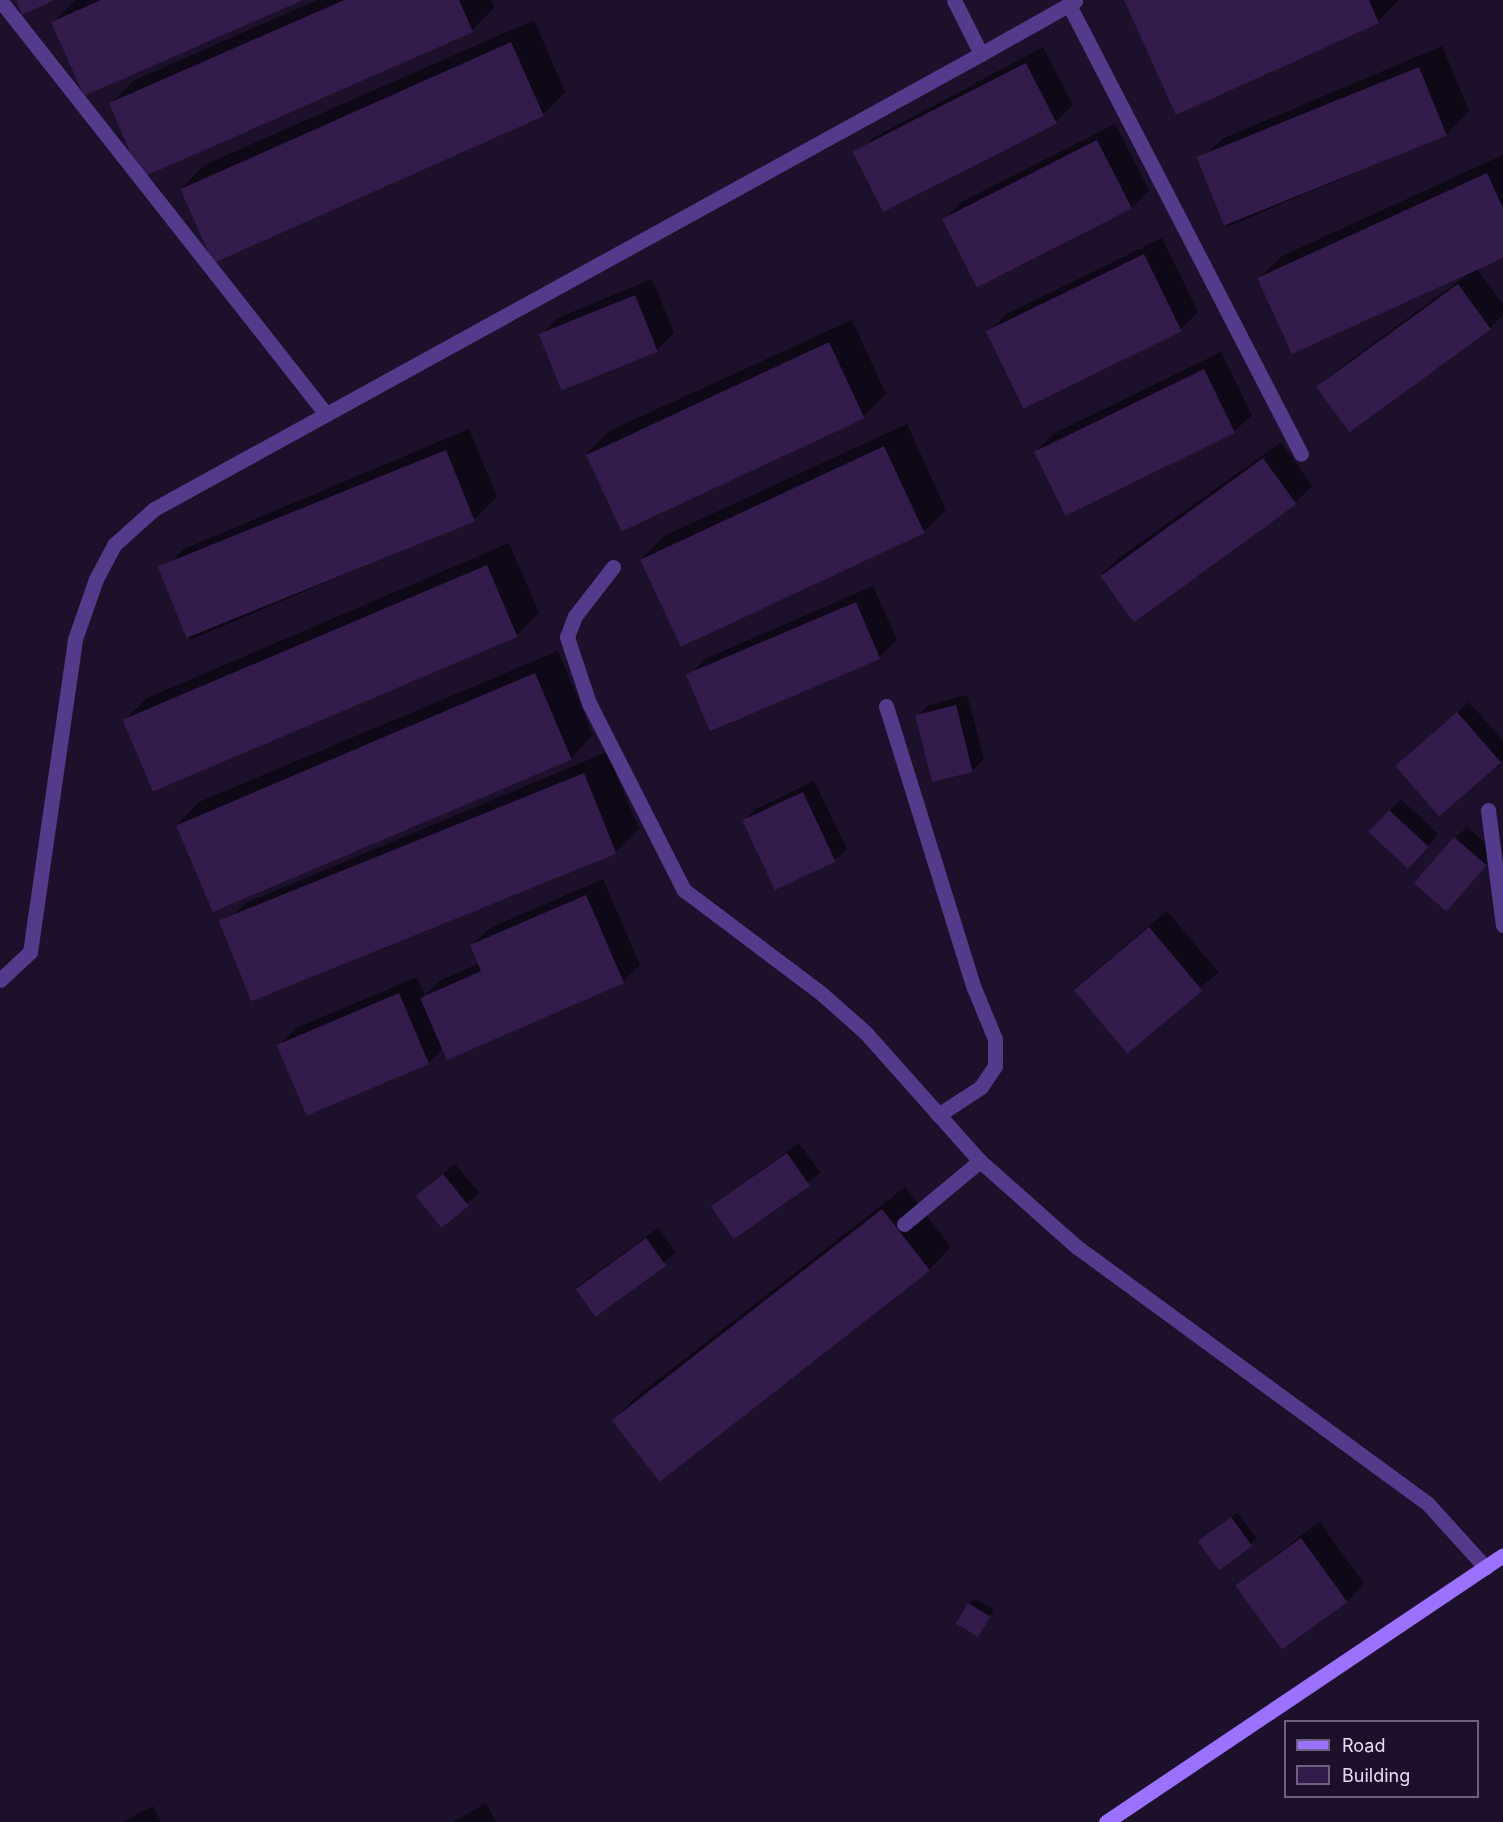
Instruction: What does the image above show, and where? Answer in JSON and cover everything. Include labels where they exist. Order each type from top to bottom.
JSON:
[{"type":"street","points":[[1106,1822],[1503,1555]]},
{"type":"lane","points":[[0,0],[326,414]]},
{"type":"lane","points":[[954,0],[981,54]]},
{"type":"lane","points":[[0,980],[30,952],[75,639],[96,579],[115,544],[154,509],[1073,2],[1301,454]]},
{"type":"lane","points":[[614,567],[574,616],[567,637],[589,703],[684,890],[822,994],[865,1032],[980,1161],[1077,1247],[1428,1504],[1486,1568]]},
{"type":"lane","points":[[886,706],[974,988],[995,1039],[995,1066],[981,1087],[938,1115]]},
{"type":"lane","points":[[1488,810],[1503,924]]},
{"type":"lane","points":[[904,1224],[980,1161]]},
{"type":"building","points":[[16,0],[55,0],[22,15]]},
{"type":"building","points":[[101,0],[303,0],[84,96],[51,22]]},
{"type":"building","points":[[344,0],[459,0],[473,32],[141,178],[109,103]]},
{"type":"building","points":[[1124,0],[1369,0],[1379,23],[1176,115]]},
{"type":"building","points":[[511,42],[544,116],[213,263],[180,189]]},
{"type":"building","points":[[1026,63],[1057,124],[883,212],[852,152]]},
{"type":"building","points":[[1419,67],[1447,136],[1224,226],[1196,157]]},
{"type":"building","points":[[1097,140],[1132,209],[977,288],[942,219]]},
{"type":"building","points":[[1487,173],[1503,208],[1503,258],[1292,354],[1257,278]]},
{"type":"building","points":[[1144,254],[1182,331],[1024,408],[986,331]]},
{"type":"building","points":[[1458,284],[1491,329],[1349,432],[1316,387]]},
{"type":"building","points":[[635,295],[658,352],[561,391],[539,334]]},
{"type":"building","points":[[829,342],[864,418],[622,531],[586,455]]},
{"type":"building","points":[[1204,369],[1235,433],[1065,516],[1034,452]]},
{"type":"building","points":[[884,446],[925,533],[681,647],[640,560]]},
{"type":"building","points":[[446,450],[475,521],[186,638],[158,567]]},
{"type":"building","points":[[1263,458],[1297,504],[1134,622],[1100,576]]},
{"type":"building","points":[[487,565],[517,637],[153,792],[122,720]]},
{"type":"building","points":[[856,602],[880,659],[710,731],[686,674]]},
{"type":"building","points":[[535,673],[572,760],[213,912],[176,825]]},
{"type":"building","points":[[956,705],[973,772],[932,782],[915,715]]},
{"type":"building","points":[[1457,712],[1501,763],[1439,816],[1395,766]]},
{"type":"building","points":[[584,773],[617,854],[251,1001],[219,921]]},
{"type":"building","points":[[803,792],[836,862],[775,890],[742,820]]},
{"type":"building","points":[[1389,810],[1428,847],[1408,869],[1369,832]]},
{"type":"building","points":[[1454,837],[1486,865],[1446,911],[1414,883]]},
{"type":"building","points":[[586,895],[624,983],[447,1060],[420,998],[481,971],[470,945]]},
{"type":"building","points":[[1149,927],[1202,991],[1127,1054],[1074,990]]},
{"type":"building","points":[[399,993],[429,1064],[307,1116],[277,1045]]},
{"type":"building","points":[[787,1153],[810,1186],[734,1239],[711,1206]]},
{"type":"building","points":[[443,1174],[469,1206],[442,1228],[416,1196]]},
{"type":"building","points":[[882,1209],[930,1270],[660,1482],[612,1420]]},
{"type":"building","points":[[646,1238],[666,1266],[596,1317],[576,1289]]},
{"type":"building","points":[[1231,1517],[1252,1546],[1219,1570],[1198,1541]]},
{"type":"building","points":[[1301,1538],[1347,1602],[1282,1650],[1235,1586]]},
{"type":"building","points":[[968,1603],[990,1616],[978,1637],[956,1624]]}]
